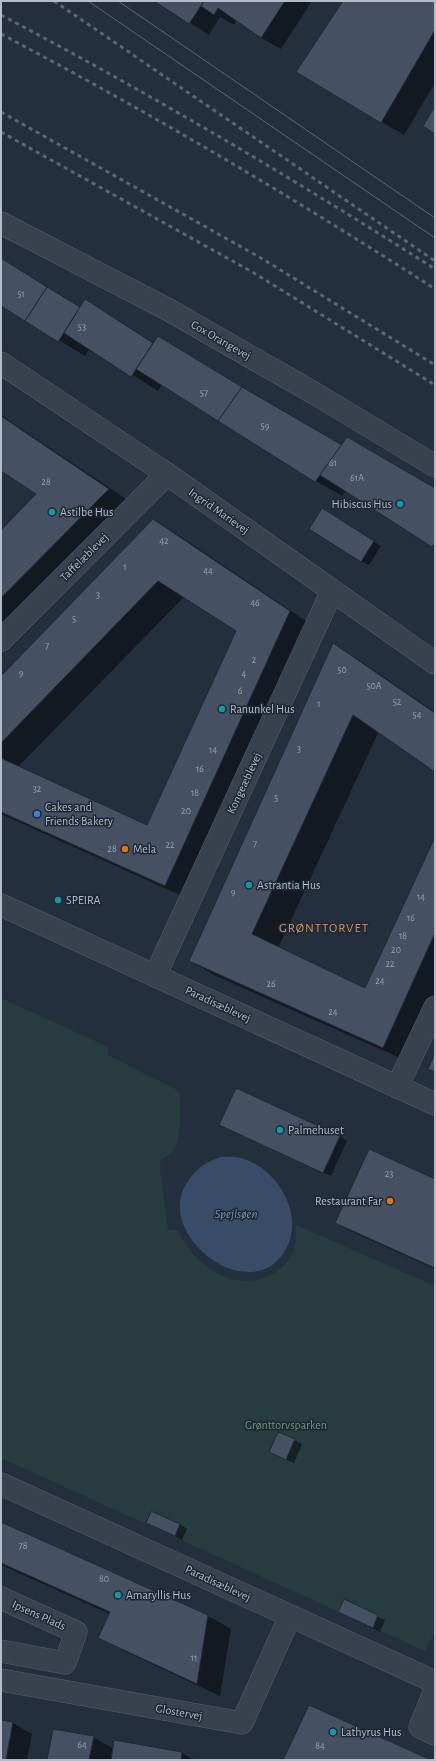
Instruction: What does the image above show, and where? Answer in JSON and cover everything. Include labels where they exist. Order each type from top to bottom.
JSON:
[{"type":"street","name":"Cox Orangevej","points":[[1,223],[166,309],[319,396],[435,466]]},
{"type":"street","name":"Ingrid Marievej","points":[[1,363],[167,474],[435,663]]},
{"type":"street","name":"Taffelæblevej","points":[[1,640],[167,474]]},
{"type":"street","name":"Kongeæblevej","points":[[156,976],[332,591]]},
{"type":"street","name":"Paradisæblevej","points":[[1,905],[435,1104]]},
{"type":"street","points":[[397,1087],[435,1007]]},
{"type":"street","name":"Paradisæblevej","points":[[1,1484],[435,1682]]},
{"type":"street","name":"Ipsens Plads","points":[[1,1598],[76,1632],[65,1663],[1,1651]]},
{"type":"street","name":"Glostervej","points":[[1,1680],[242,1723],[290,1616]]},
{"type":"street","points":[[435,1690],[420,1727],[435,1734]]},
{"type":"green space","name":"Grønttorvsparken","points":[[1,998],[108,1047],[108,1055],[175,1089],[180,1095],[180,1125],[177,1143],[172,1153],[161,1160],[160,1168],[168,1230],[178,1230],[185,1243],[204,1265],[230,1279],[244,1281],[258,1280],[272,1274],[285,1264],[294,1249],[296,1225],[435,1286],[435,1631],[425,1651],[1,1458]]},
{"type":"water","name":"Spejlsøen","points":[[220,1157],[241,1158],[257,1165],[269,1174],[286,1198],[291,1212],[292,1226],[290,1240],[283,1254],[267,1268],[247,1272],[227,1267],[208,1256],[192,1240],[182,1221],[180,1200],[189,1180],[202,1166]]},
{"type":"building","points":[[154,1],[204,1],[189,24]]},
{"type":"building","points":[[204,1],[285,1],[261,38],[218,8],[214,15],[201,6]]},
{"type":"building","points":[[343,1],[435,1],[435,30],[381,123],[296,72]]},
{"type":"building","points":[[435,106],[435,134],[423,126]]},
{"type":"building","points":[[1,258],[47,287],[25,321],[1,306]]},
{"type":"building","points":[[47,287],[80,307],[58,342],[25,321]]},
{"type":"building","points":[[85,299],[153,343],[131,377],[64,333]]},
{"type":"building","points":[[158,336],[242,387],[218,421],[136,369]]},
{"type":"building","name":"Hibiscus Hus","points":[[242,387],[342,445],[315,482],[218,421]]},
{"type":"building","name":"Astilbe Hus","points":[[1,416],[109,489],[1,598],[1,530],[36,494],[1,471]]},
{"type":"building","name":"Hibiscus Hus","points":[[347,437],[435,488],[435,543],[432,547],[320,475]]},
{"type":"building","points":[[322,508],[374,541],[361,562],[309,529]]},
{"type":"building","name":"Ranunkel Hus","points":[[153,519],[290,611],[165,886],[1,812],[1,758],[147,825],[236,631],[158,581],[1,743],[1,676]]},
{"type":"building","name":"Astrantia Hus","points":[[333,643],[435,713],[435,772],[353,715],[252,934],[365,988],[435,837],[435,933],[383,1048],[189,961]]},
{"type":"building","points":[[435,1053],[435,1072],[428,1069]]},
{"type":"building","name":"Palmehuset","points":[[236,1088],[340,1136],[323,1173],[219,1125]]},
{"type":"building","name":"Restaurant Far","points":[[369,1149],[435,1179],[435,1268],[335,1223]]},
{"type":"building","points":[[278,1432],[295,1439],[286,1460],[269,1452]]},
{"type":"building","points":[[151,1511],[180,1524],[175,1536],[146,1523]]},
{"type":"building","name":"Amaryllis Hus","points":[[1,1522],[208,1615],[197,1684],[98,1638],[110,1612],[1,1563]]},
{"type":"building","points":[[344,1599],[378,1615],[373,1628],[338,1612]]},
{"type":"building","name":"Lathyrus Hus","points":[[309,1705],[431,1760],[283,1760]]},
{"type":"building","points":[[1,1720],[13,1722],[6,1760],[1,1760]]},
{"type":"building","points":[[53,1729],[94,1736],[89,1760],[47,1760]]},
{"type":"building","points":[[114,1740],[182,1752],[181,1760],[111,1760]]},
{"type":"tram line","points":[[88,1],[435,238]]},
{"type":"tram line","points":[[118,1],[435,218]]},
{"type":"railway","points":[[54,1],[435,261]]},
{"type":"railway","points":[[1,15],[111,75],[221,138],[329,202],[435,269]]},
{"type":"railway","points":[[1,34],[111,94],[221,157],[329,222],[435,289]]},
{"type":"railway","points":[[1,112],[261,258],[435,365]]},
{"type":"railway","points":[[1,132],[254,273],[435,385]]},
{"type":"place","name":"Hibiscus Hus","points":[[400,504]]},
{"type":"place","name":"Astilbe Hus","points":[[52,512]]},
{"type":"place","name":"Ranunkel Hus","points":[[222,709]]},
{"type":"place","name":"Cakes and Friends Bakery","points":[[37,814]]},
{"type":"place","name":"Mela","points":[[125,849]]},
{"type":"place","name":"Astrantia Hus","points":[[249,885]]},
{"type":"place","name":"SPEIRA","points":[[58,900]]},
{"type":"place","name":"Palmehuset","points":[[280,1130]]},
{"type":"place","name":"Restaurant Far","points":[[390,1201]]},
{"type":"place","name":"Amaryllis Hus","points":[[118,1595]]},
{"type":"place","name":"Lathyrus Hus","points":[[333,1732]]},
{"type":"district","name":"GRØNTTORVET","points":[[324,928]]}]
